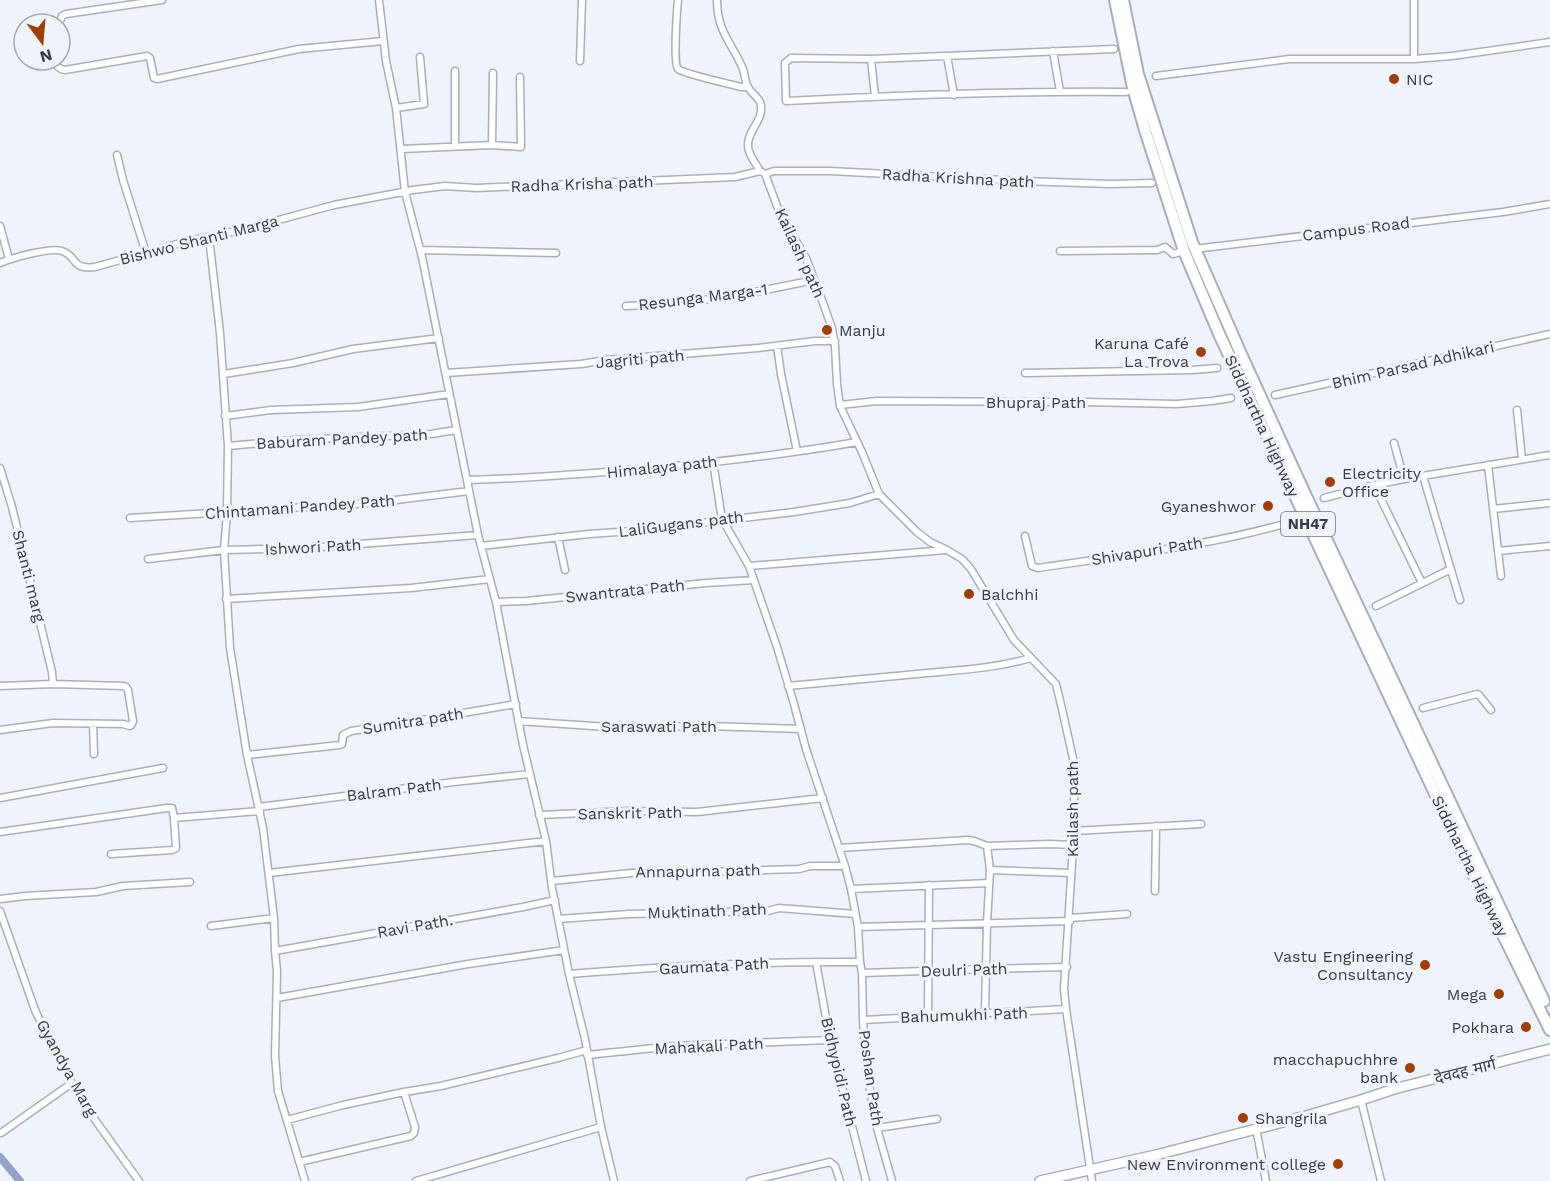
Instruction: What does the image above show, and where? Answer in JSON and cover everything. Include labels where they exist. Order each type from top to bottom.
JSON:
[{"type":"highway","name":"Siddhartha Highway","points":[[1115,0],[1145,130],[1220,336],[1348,612],[1550,1030]]},
{"type":"highway","name":"Siddhartha Highway","points":[[1123,0],[1138,74],[1190,250],[1241,354],[1550,1014]]},
{"type":"main road","name":"देवदह मार्ग","points":[[1040,1181],[1361,1101],[1394,1089],[1546,1050]]},
{"type":"street","points":[[72,13],[162,0]]},
{"type":"street","points":[[379,0],[383,41],[396,108],[405,192],[421,250],[478,535],[496,602],[518,721],[546,841],[564,950],[614,1181]]},
{"type":"street","points":[[580,61],[582,0]]},
{"type":"street","points":[[678,0],[676,67],[689,73],[748,87],[743,71],[721,29],[717,0]]},
{"type":"street","points":[[1414,0],[1414,59]]},
{"type":"street","points":[[72,69],[147,56],[150,58],[154,78],[157,79],[299,49],[383,41]]},
{"type":"street","points":[[1156,76],[1289,59],[1414,59],[1452,56],[1550,42]]},
{"type":"street","points":[[1114,49],[871,59],[791,58],[785,63],[786,101],[875,96],[1126,92]]},
{"type":"street","points":[[1053,51],[1060,92]]},
{"type":"street","points":[[947,56],[954,95]]},
{"type":"street","points":[[396,108],[424,105],[420,57]]},
{"type":"street","points":[[871,59],[875,96]]},
{"type":"street","points":[[455,71],[455,146]]},
{"type":"street","points":[[492,145],[493,73]]},
{"type":"street","points":[[400,148],[492,145],[521,147],[520,77]]},
{"type":"street","name":"Kailash path","points":[[748,87],[759,102],[761,109],[759,120],[747,145],[749,153],[762,172],[785,226],[806,258],[832,328],[840,405],[879,494],[917,532],[962,560],[971,569],[1014,640],[1053,680],[1058,689],[1074,763],[1074,831],[1064,989],[1092,1181]]},
{"type":"street","points":[[117,155],[146,254]]},
{"type":"street","name":"Radha Krishna path","points":[[762,172],[830,171],[1023,181],[1152,183]]},
{"type":"street","name":"Radha Krisha path","points":[[405,192],[444,186],[476,188],[735,177],[762,172]]},
{"type":"street","name":"Bishwo Shanti Marga","points":[[0,263],[50,250],[63,250],[77,265],[85,268],[334,205],[405,192]]},
{"type":"street","name":"Campus Road","points":[[1060,251],[1158,250],[1166,247],[1173,254],[1550,204]]},
{"type":"street","points":[[0,226],[9,259]]},
{"type":"street","points":[[209,237],[224,374],[228,446],[224,550],[230,648],[259,809],[274,918],[278,1091],[305,1181]]},
{"type":"street","points":[[421,250],[556,253]]},
{"type":"street","name":"Resunga Marga-1","points":[[626,306],[668,304],[736,296],[814,280]]},
{"type":"street","name":"Bhim Parsad Adhikari","points":[[1275,396],[1550,334]]},
{"type":"street","points":[[224,374],[293,363],[353,349],[439,338]]},
{"type":"street","name":"Jagriti path","points":[[446,374],[835,341]]},
{"type":"street","points":[[777,346],[797,451]]},
{"type":"street","points":[[1025,373],[1217,368]]},
{"type":"street","points":[[225,416],[271,410],[358,407],[449,394]]},
{"type":"street","name":"Bhupraj Path","points":[[840,405],[877,401],[1177,404],[1232,398]]},
{"type":"street","points":[[1517,410],[1522,459]]},
{"type":"street","name":"Baburam Pandey path","points":[[228,446],[294,440],[431,435],[456,430]]},
{"type":"street","name":"Himalaya path","points":[[467,480],[576,475],[713,462],[857,441]]},
{"type":"street","points":[[1394,443],[1404,479]]},
{"type":"street","points":[[1324,498],[1404,479],[1550,455]]},
{"type":"street","points":[[713,462],[722,519]]},
{"type":"street","points":[[1488,465],[1501,576]]},
{"type":"street","name":"Shanti marg","points":[[0,468],[12,507],[53,684]]},
{"type":"street","points":[[1423,476],[1460,600]]},
{"type":"street","points":[[1374,485],[1422,583]]},
{"type":"street","name":"Chintamani Pandey Path","points":[[130,518],[371,503],[469,491]]},
{"type":"street","name":"LaliGugans path","points":[[481,546],[794,512],[850,503],[879,494]]},
{"type":"street","points":[[1493,509],[1550,503]]},
{"type":"street","name":"Poshan Path","points":[[722,519],[749,566],[754,580],[845,866],[858,927],[866,1068],[876,1128],[892,1181]]},
{"type":"street","name":"Shivapuri Path","points":[[1026,536],[1032,566],[1038,568],[1206,542],[1291,522]]},
{"type":"street","name":"Ishwori Path","points":[[148,559],[224,550],[307,548],[478,535]]},
{"type":"street","points":[[558,537],[565,570]]},
{"type":"street","points":[[1498,551],[1550,546]]},
{"type":"street","points":[[749,566],[947,550]]},
{"type":"street","points":[[1376,606],[1451,569]]},
{"type":"street","points":[[226,599],[411,588],[489,579]]},
{"type":"street","name":"Swantrata Path","points":[[496,602],[754,580]]},
{"type":"street","points":[[788,686],[977,669],[1031,658]]},
{"type":"street","points":[[0,686],[53,684],[126,687],[133,721],[130,726],[53,723],[0,730]]},
{"type":"street","points":[[1423,708],[1477,694],[1491,710]]},
{"type":"street","name":"Sumitra path","points":[[248,755],[340,745],[343,735],[351,731],[516,704]]},
{"type":"street","name":"Saraswati Path","points":[[518,721],[608,727],[705,726],[801,729]]},
{"type":"street","points":[[93,724],[94,754]]},
{"type":"street","points":[[0,798],[163,768]]},
{"type":"street","name":"Balram Path","points":[[174,818],[530,774]]},
{"type":"street","name":"Sanskrit Path","points":[[539,815],[630,811],[697,812],[823,798]]},
{"type":"street","points":[[0,832],[171,807],[176,848],[111,854]]},
{"type":"street","points":[[1074,831],[1201,824]]},
{"type":"street","points":[[1155,891],[1156,826]]},
{"type":"street","points":[[839,848],[968,840],[987,846],[1073,845]]},
{"type":"street","points":[[269,873],[546,841]]},
{"type":"street","points":[[986,1013],[990,870],[987,846]]},
{"type":"street","name":"Annapurna path","points":[[552,881],[631,873],[759,871],[799,869],[810,866],[845,866]]},
{"type":"street","points":[[990,870],[1071,873]]},
{"type":"street","points":[[0,899],[96,892],[123,886],[190,882]]},
{"type":"street","points":[[850,889],[989,883]]},
{"type":"street","points":[[928,1017],[929,885]]},
{"type":"street","name":"Ravi Path.","points":[[275,951],[555,900]]},
{"type":"street","name":"Muktinath Path","points":[[558,919],[628,914],[768,911],[779,908],[855,914]]},
{"type":"street","name":"Gyandya Marg","points":[[0,911],[35,1010],[52,1047],[83,1103],[139,1181]]},
{"type":"street","points":[[858,927],[1070,920],[1127,914]]},
{"type":"street","points":[[211,926],[274,918]]},
{"type":"street","points":[[277,998],[468,964],[564,950]]},
{"type":"street","name":"Gaumata Path","points":[[569,974],[816,962],[860,963]]},
{"type":"street","name":"Bidhypidi Path","points":[[816,962],[830,1040],[866,1181]]},
{"type":"street","name":"Deulri Path","points":[[862,973],[1066,968]]},
{"type":"street","name":"Bahumukhi Path","points":[[862,1020],[1066,1009]]},
{"type":"street","name":"Mahakali Path","points":[[287,1120],[344,1105],[441,1086],[587,1052],[830,1040]]},
{"type":"street","points":[[1,1133],[72,1083]]},
{"type":"street","points":[[299,1162],[411,1136],[415,1127],[404,1092]]},
{"type":"street","points":[[1361,1101],[1381,1181]]},
{"type":"street","points":[[876,1128],[937,1119]]},
{"type":"street","points":[[416,1181],[601,1127]]},
{"type":"street","points":[[1256,1128],[1266,1181]]},
{"type":"street","points":[[750,1181],[830,1162],[835,1166],[840,1181]]},
{"type":"waterway","points":[[0,1157],[20,1181]]},
{"type":"place","name":"NIC","points":[[1394,79]]},
{"type":"place","name":"Manju","points":[[827,330]]},
{"type":"place","name":"Karuna Café La Trova","points":[[1201,352]]},
{"type":"place","name":"Electricity Office","points":[[1330,482]]},
{"type":"place","name":"Gyaneshwor","points":[[1268,506]]},
{"type":"place","name":"Balchhi","points":[[969,594]]},
{"type":"place","name":"Vastu Engineering Consultancy","points":[[1425,965]]},
{"type":"place","name":"Mega","points":[[1499,994]]},
{"type":"place","name":"Pokhara","points":[[1526,1027]]},
{"type":"place","name":"macchapuchhre bank","points":[[1410,1068]]},
{"type":"place","name":"Shangrila","points":[[1243,1118]]},
{"type":"place","name":"New Environment college","points":[[1338,1164]]}]
